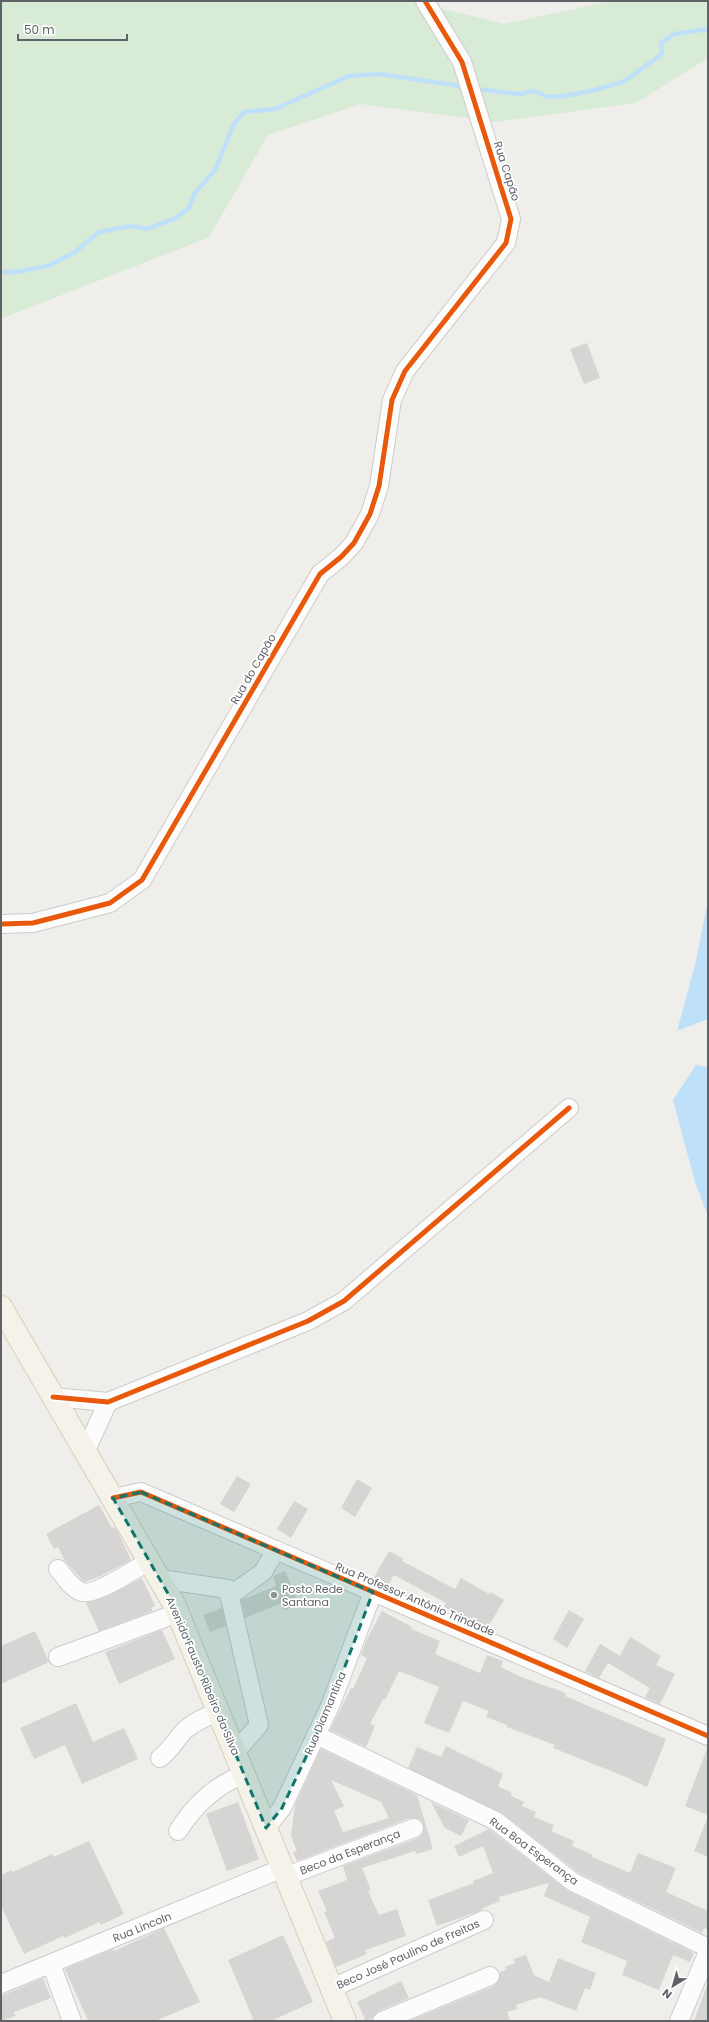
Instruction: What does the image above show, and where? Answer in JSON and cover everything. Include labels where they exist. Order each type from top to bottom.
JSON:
[{"type":"main road","name":"Avenida Fausto Ribeiro da Silva","points":[[1,1307],[113,1498],[178,1613],[346,2021]]},
{"type":"street","name":"Rua Capão","points":[[425,1],[462,62],[511,219],[506,243],[434,334]]},
{"type":"street","name":"Rua do Capão","points":[[1,924],[33,923],[110,903],[142,880],[320,574],[341,557],[354,543],[370,514],[380,486],[392,400],[405,370],[434,334]]},
{"type":"street","points":[[53,1397],[108,1402],[308,1321],[344,1301],[569,1108]]},
{"type":"street","points":[[85,1452],[108,1402]]},
{"type":"street","name":"Rua Professor Antônio Trindade","points":[[113,1498],[141,1492],[708,1736]]},
{"type":"street","points":[[229,1596],[262,1572],[276,1550]]},
{"type":"street","points":[[58,1569],[73,1586],[84,1592],[97,1590],[154,1570],[228,1589],[259,1725],[235,1752]]},
{"type":"street","name":"Rua Diamantina","points":[[266,1828],[282,1808],[330,1706],[374,1592]]},
{"type":"street","points":[[58,1657],[178,1613]]},
{"type":"street","points":[[160,1758],[169,1752],[185,1730],[198,1720],[218,1712]]},
{"type":"street","name":"Rua Boa Esperança","points":[[316,1735],[496,1821],[573,1882],[708,1948]]},
{"type":"street","points":[[178,1831],[198,1803],[225,1782],[244,1774]]},
{"type":"street","name":"Beco da Esperança","points":[[285,1872],[414,1828]]},
{"type":"street","name":"Rua Lincoln","points":[[1,1984],[285,1872]]},
{"type":"street","name":"Beco José Paulino de Freitas","points":[[332,1988],[484,1920]]},
{"type":"street","points":[[679,2021],[708,1952]]},
{"type":"street","points":[[51,1964],[72,2021]]},
{"type":"street","points":[[382,2021],[490,1976]]},
{"type":"highlighted area","points":[[141,1492],[373,1592],[330,1706],[282,1808],[266,1828],[174,1604],[113,1498]]},
{"type":"green space","points":[[1,1],[410,1],[505,24],[611,1],[708,1],[708,58],[636,103],[496,122],[361,104],[268,135],[209,237],[1,319]]},
{"type":"water","points":[[708,900],[708,1019],[677,1031],[696,961]]},
{"type":"water","points":[[696,1065],[708,1067],[708,1216],[695,1182],[673,1100]]},
{"type":"building","points":[[587,343],[600,378],[584,384],[570,349]]},
{"type":"building","points":[[237,1476],[251,1484],[234,1512],[220,1504]]},
{"type":"building","points":[[357,1479],[372,1488],[355,1517],[341,1508]]},
{"type":"building","points":[[294,1501],[308,1509],[291,1538],[277,1529]]},
{"type":"building","points":[[99,1505],[112,1528],[115,1527],[131,1560],[101,1576],[84,1582],[65,1561],[58,1547],[54,1549],[46,1534]]},
{"type":"building","points":[[389,1551],[404,1559],[402,1561],[455,1589],[461,1578],[489,1594],[490,1592],[504,1600],[487,1629],[459,1613],[458,1615],[444,1607],[446,1603],[394,1575],[387,1587],[373,1579]]},
{"type":"building","name":"Posto Rede Santana","points":[[285,1571],[299,1604],[285,1610],[279,1604],[245,1618],[241,1600],[276,1586],[273,1576]]},
{"type":"building","points":[[142,1578],[155,1606],[151,1608],[153,1611],[99,1631],[86,1603],[110,1595]]},
{"type":"building","points":[[222,1608],[226,1626],[210,1632],[203,1615]]},
{"type":"building","points":[[569,1610],[584,1619],[567,1648],[553,1639]]},
{"type":"building","points":[[382,1611],[412,1627],[411,1629],[440,1641],[435,1654],[480,1673],[487,1655],[503,1661],[501,1667],[521,1677],[566,1693],[565,1696],[666,1739],[647,1787],[631,1779],[553,1748],[555,1745],[507,1727],[507,1725],[486,1717],[489,1711],[463,1701],[449,1733],[424,1723],[439,1687],[399,1671],[385,1700],[383,1699],[370,1724],[375,1726],[366,1747],[330,1730],[351,1688],[353,1689],[367,1658],[361,1655],[366,1641]]},
{"type":"building","points":[[162,1630],[175,1659],[119,1684],[105,1652]]},
{"type":"building","points":[[35,1631],[49,1662],[1,1684],[1,1646]]},
{"type":"building","points":[[630,1637],[661,1656],[656,1665],[675,1674],[660,1704],[645,1697],[650,1688],[608,1663],[599,1678],[585,1671],[600,1644],[620,1656]]},
{"type":"building","points":[[76,1703],[93,1742],[124,1728],[138,1759],[82,1784],[65,1745],[34,1759],[20,1728]]},
{"type":"building","points":[[446,1746],[503,1774],[498,1786],[512,1793],[511,1796],[524,1802],[522,1806],[536,1812],[534,1817],[554,1825],[551,1831],[574,1841],[572,1846],[593,1855],[592,1857],[630,1873],[638,1853],[676,1868],[666,1892],[708,1911],[708,1929],[704,1928],[702,1933],[579,1873],[502,1813],[408,1768],[417,1747],[441,1757]]},
{"type":"building","points":[[321,1749],[417,1795],[433,1849],[416,1854],[415,1851],[362,1868],[371,1890],[368,1891],[379,1915],[397,1909],[406,1936],[365,1950],[367,1954],[336,1967],[326,1942],[335,1938],[324,1912],[327,1911],[318,1891],[347,1880],[343,1866],[418,1838],[424,1829],[420,1820],[410,1818],[297,1861],[293,1852],[297,1851],[291,1836],[295,1805]],"holes":[[[331,1780],[381,1802],[389,1818],[343,1832],[334,1811],[344,1806]]]},
{"type":"building","points":[[708,1749],[708,1815],[685,1806]]},
{"type":"building","points":[[238,1802],[259,1859],[227,1871],[206,1814]]},
{"type":"building","points":[[431,1802],[469,1820],[461,1836],[445,1828]]},
{"type":"building","points":[[708,1819],[708,1857],[694,1851]]},
{"type":"building","points":[[489,1829],[568,1891],[694,1953],[690,1962],[673,1955],[659,1990],[622,1975],[627,1961],[581,1942],[590,1917],[544,1896],[549,1883],[499,1897],[500,1901],[481,1909],[482,1910],[437,1926],[428,1900],[474,1883],[473,1881],[493,1873],[483,1846],[459,1857],[454,1846]]},
{"type":"building","points":[[89,1841],[124,1914],[101,1925],[99,1922],[65,1938],[63,1936],[24,1954],[1,1906],[1,1875],[12,1870],[13,1872],[52,1854],[54,1857]]},
{"type":"building","points":[[164,1928],[200,2002],[155,2021],[88,2021],[65,1969],[113,1949],[114,1951]]},
{"type":"building","points":[[283,1935],[313,2002],[271,2021],[254,2021],[228,1960]]},
{"type":"building","points":[[526,1955],[534,1975],[549,1982],[558,1958],[596,1973],[590,1990],[585,1988],[576,2011],[540,1997],[516,2005],[517,2009],[507,2012],[510,2021],[409,2021],[494,1986],[500,1978],[500,1972],[506,1970],[505,1967],[515,1963],[513,1959]]},
{"type":"building","points":[[43,1978],[51,1998],[14,2012],[16,2016],[1,2021],[1,1996]]},
{"type":"building","points":[[401,1981],[409,1998],[378,2011],[372,2019],[366,2021],[357,2002]]},
{"type":"building","points":[[707,1985],[708,2021],[694,2021]]},
{"type":"waterway","points":[[476,89],[519,94],[534,91],[548,97],[564,96],[595,90],[625,81],[662,54],[661,43],[674,34],[708,29]]},
{"type":"waterway","points":[[1,272],[16,272],[48,266],[75,252],[99,232],[131,226],[147,229],[176,218],[189,208],[194,194],[215,170],[234,124],[244,112],[275,109],[349,76],[380,74],[466,87]]},
{"type":"cycle path","points":[[1,924],[33,923],[110,903],[142,880],[320,574],[341,557],[354,543],[370,514],[379,486],[392,400],[405,371],[506,243],[511,219],[462,62],[425,1]]},
{"type":"cycle path","points":[[53,1397],[108,1402],[308,1321],[344,1301],[569,1108]]},
{"type":"cycle path","points":[[113,1498],[141,1492],[708,1736]]},
{"type":"place","name":"Posto Rede Santana","points":[[274,1595]]}]
